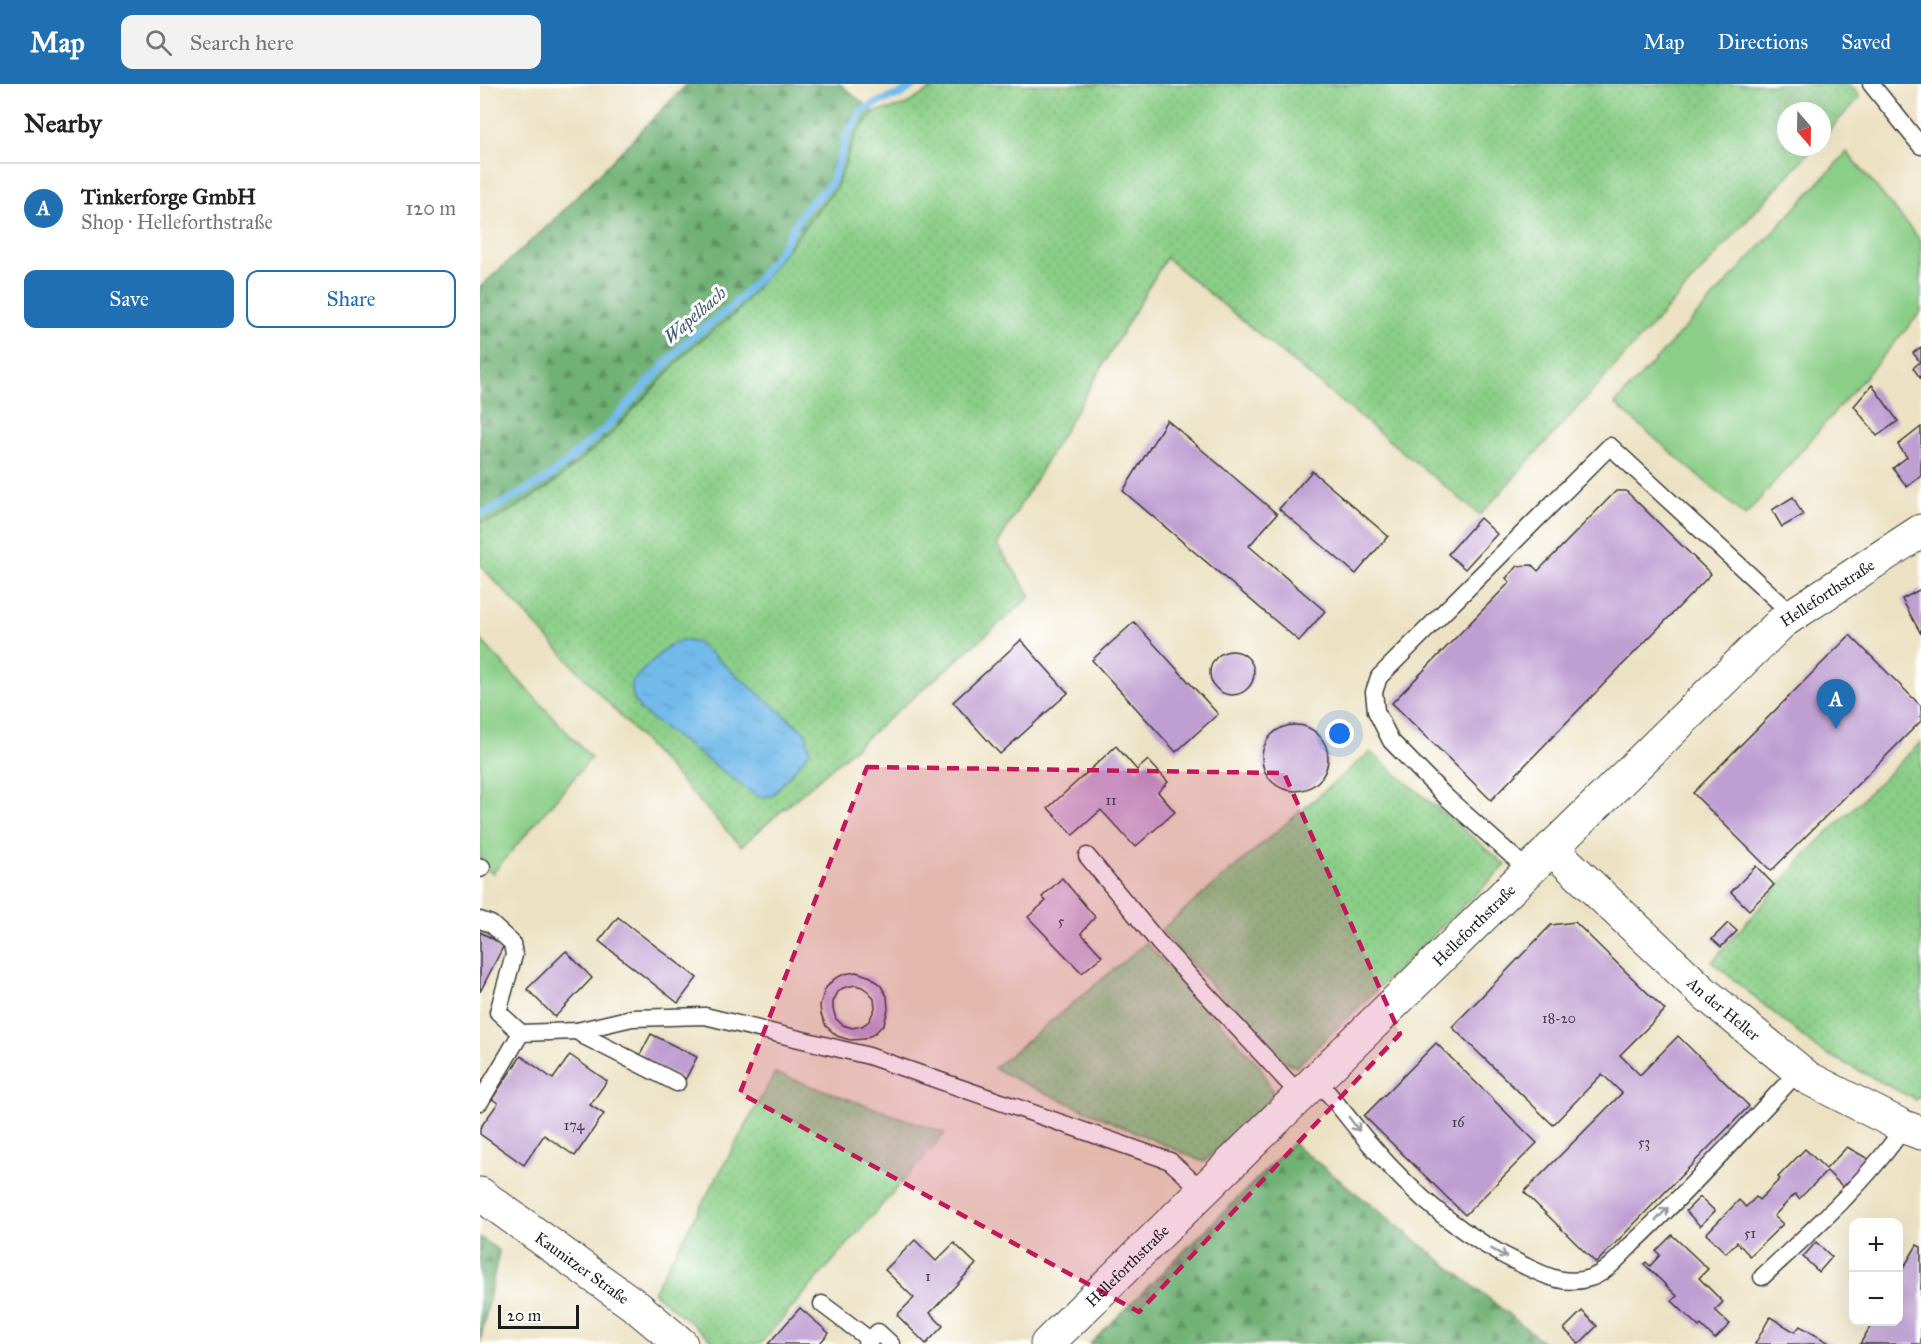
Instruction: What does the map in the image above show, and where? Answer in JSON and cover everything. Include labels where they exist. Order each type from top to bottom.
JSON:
[{"type":"street","name":"Helleforthstraße","points":[[1047,1344],[1782,622],[1921,531]]},
{"type":"street","name":"An der Heller","points":[[1540,859],[1808,1078],[1912,1130]]},
{"type":"street","name":"Kaunitzer Straße","points":[[480,1194],[627,1300],[681,1344]]},
{"type":"lane","points":[[1871,84],[1921,146]]},
{"type":"lane","points":[[1540,859],[1446,796],[1391,741],[1376,711],[1374,692],[1379,677],[1610,446],[1793,615]]},
{"type":"lane","points":[[1086,856],[1159,943],[1308,1087],[1339,1104],[1369,1143],[1419,1195],[1470,1237],[1511,1260],[1551,1278],[1574,1282],[1592,1278],[1605,1269],[1647,1230],[1800,1070]]},
{"type":"lane","points":[[480,920],[490,924],[512,943],[514,955],[498,1012],[521,1033],[577,1030],[632,1018],[705,1016],[869,1056],[1170,1161],[1203,1191]]},
{"type":"lane","points":[[577,1030],[584,1036],[678,1083]]},
{"type":"lane","points":[[480,1102],[521,1033]]},
{"type":"lane","points":[[1762,1277],[1851,1190],[1889,1149],[1912,1130]]},
{"type":"lane","points":[[822,1304],[868,1342],[878,1332],[891,1344]]},
{"type":"highlighted area","points":[[867,767],[1284,773],[1400,1034],[1139,1312],[740,1093]]},
{"type":"green space","points":[[687,84],[840,84],[874,112],[856,134],[836,188],[736,313],[693,346],[607,438],[550,486],[495,520],[480,522],[480,287],[552,222]]},
{"type":"green space","points":[[939,84],[1849,84],[1860,97],[1831,128],[1831,102],[1777,102],[1777,156],[1806,156],[1480,515],[1166,258],[997,545],[1031,596],[741,846],[480,565],[480,522],[495,520],[550,486],[607,438],[693,346],[736,313],[836,188],[856,134],[874,112],[904,106]]},
{"type":"green space","points":[[1847,152],[1921,241],[1921,312],[1745,516],[1615,404]]},
{"type":"green space","points":[[480,639],[591,758],[493,873],[480,866]]},
{"type":"green space","points":[[1921,742],[1921,1095],[1916,1100],[1819,1050],[1712,962],[1807,853]]},
{"type":"green space","points":[[1370,752],[1506,865],[1296,1067],[1277,1057],[1161,930]]},
{"type":"green space","points":[[1146,943],[1260,1066],[1274,1095],[1204,1162],[1025,1084],[994,1068]]},
{"type":"green space","points":[[775,1073],[945,1133],[760,1344],[717,1344],[653,1292]]},
{"type":"green space","points":[[1293,1143],[1546,1344],[1090,1344]]},
{"type":"green space","points":[[480,1237],[499,1251],[480,1343]]},
{"type":"water","points":[[682,640],[698,643],[806,733],[810,751],[772,796],[758,797],[641,711],[633,698],[631,682],[667,647]]},
{"type":"building","points":[[1921,347],[1921,379],[1913,368],[1920,362],[1913,353]]},
{"type":"building","points":[[1872,385],[1898,421],[1877,436],[1854,406]]},
{"type":"building","points":[[1167,420],[1277,514],[1249,546],[1325,611],[1299,641],[1123,491]]},
{"type":"building","points":[[1921,427],[1921,476],[1907,487],[1893,468],[1907,457],[1898,445]]},
{"type":"building","points":[[1312,471],[1388,536],[1356,574],[1279,509]]},
{"type":"building","points":[[1616,491],[1626,491],[1711,574],[1491,800],[1392,703],[1510,582],[1506,578],[1518,566],[1532,565],[1538,571]]},
{"type":"building","points":[[1793,497],[1803,515],[1782,527],[1772,510]]},
{"type":"building","points":[[1480,518],[1497,534],[1465,569],[1448,554]]},
{"type":"building","points":[[1921,589],[1921,634],[1902,599]]},
{"type":"building","points":[[1134,622],[1218,714],[1176,752],[1092,660]]},
{"type":"building","points":[[1850,635],[1921,706],[1921,721],[1771,871],[1693,793]]},
{"type":"building","points":[[1021,640],[1068,693],[1000,754],[953,702]]},
{"type":"building","points":[[1232,651],[1247,658],[1254,673],[1247,688],[1232,695],[1217,688],[1210,673],[1217,658]]},
{"type":"building","points":[[1295,725],[1307,728],[1318,735],[1325,746],[1328,758],[1325,770],[1318,781],[1307,788],[1295,791],[1283,788],[1272,781],[1265,770],[1262,758],[1265,746],[1272,735],[1283,728]]},
{"type":"building","points":[[1116,746],[1137,770],[1148,760],[1168,782],[1158,792],[1175,812],[1135,847],[1101,810],[1073,835],[1048,808]]},
{"type":"building","points":[[1756,866],[1774,885],[1749,910],[1731,892]]},
{"type":"building","points":[[1062,878],[1095,917],[1081,933],[1102,956],[1082,973],[1028,917],[1046,901],[1042,897]]},
{"type":"building","points":[[618,917],[697,978],[678,1003],[599,941]]},
{"type":"building","points":[[1575,922],[1665,1010],[1620,1055],[1640,1075],[1678,1036],[1749,1106],[1596,1263],[1524,1192],[1622,1093],[1602,1074],[1553,1125],[1452,1027],[1551,925]]},
{"type":"building","points":[[1728,923],[1737,931],[1721,947],[1712,939]]},
{"type":"building","points":[[480,932],[504,945],[480,992]]},
{"type":"building","points":[[566,951],[592,978],[555,1017],[527,989]]},
{"type":"building","points":[[856,972],[871,977],[881,986],[887,996],[888,1010],[884,1024],[874,1034],[864,1039],[850,1040],[837,1036],[826,1026],[821,1014],[820,1005],[825,989],[834,979]],"holes":[[[855,985],[862,987],[874,999],[875,1008],[869,1021],[862,1026],[852,1028],[843,1025],[836,1019],[833,1002],[843,988]]]},
{"type":"building","points":[[651,1034],[697,1057],[685,1080],[639,1057]]},
{"type":"building","points":[[1436,1043],[1537,1143],[1465,1215],[1364,1116]]},
{"type":"building","points":[[570,1055],[607,1081],[590,1105],[604,1114],[575,1156],[544,1135],[524,1165],[480,1134],[480,1128],[498,1103],[492,1099],[521,1056],[553,1079]]},
{"type":"building","points":[[1847,1147],[1870,1160],[1843,1187],[1827,1171],[1799,1199],[1795,1194],[1774,1216],[1783,1224],[1750,1256],[1737,1242],[1726,1253],[1706,1234],[1739,1200],[1746,1207],[1756,1197],[1759,1200],[1805,1149],[1826,1169]]},
{"type":"building","points":[[1700,1197],[1715,1211],[1700,1226],[1686,1211]]},
{"type":"building","points":[[1672,1235],[1708,1269],[1699,1278],[1723,1302],[1715,1310],[1730,1324],[1715,1339],[1672,1301],[1677,1296],[1644,1264],[1646,1262],[1650,1266],[1660,1255],[1656,1251]]},
{"type":"building","points":[[915,1240],[936,1261],[954,1243],[976,1264],[930,1313],[943,1326],[926,1344],[897,1315],[914,1298],[885,1270]]},
{"type":"building","points":[[1816,1242],[1832,1257],[1819,1272],[1803,1257]]},
{"type":"building","points":[[1917,1245],[1921,1247],[1921,1344],[1860,1344],[1871,1326],[1903,1326],[1903,1269]]},
{"type":"building","points":[[800,1308],[829,1333],[819,1344],[768,1344]]},
{"type":"building","points":[[1582,1311],[1597,1326],[1579,1344],[1564,1329]]},
{"type":"building","points":[[1770,1317],[1795,1332],[1800,1326],[1831,1344],[1755,1344]]},
{"type":"waterway","name":"Wapelbach","points":[[480,513],[489,511],[548,478],[606,428],[687,341],[732,307],[780,251],[804,210],[831,184],[848,133],[863,110],[901,94],[915,84]]},
{"type":"place","name":"Tinkerforge GmbH","points":[[1836,729]]}]
